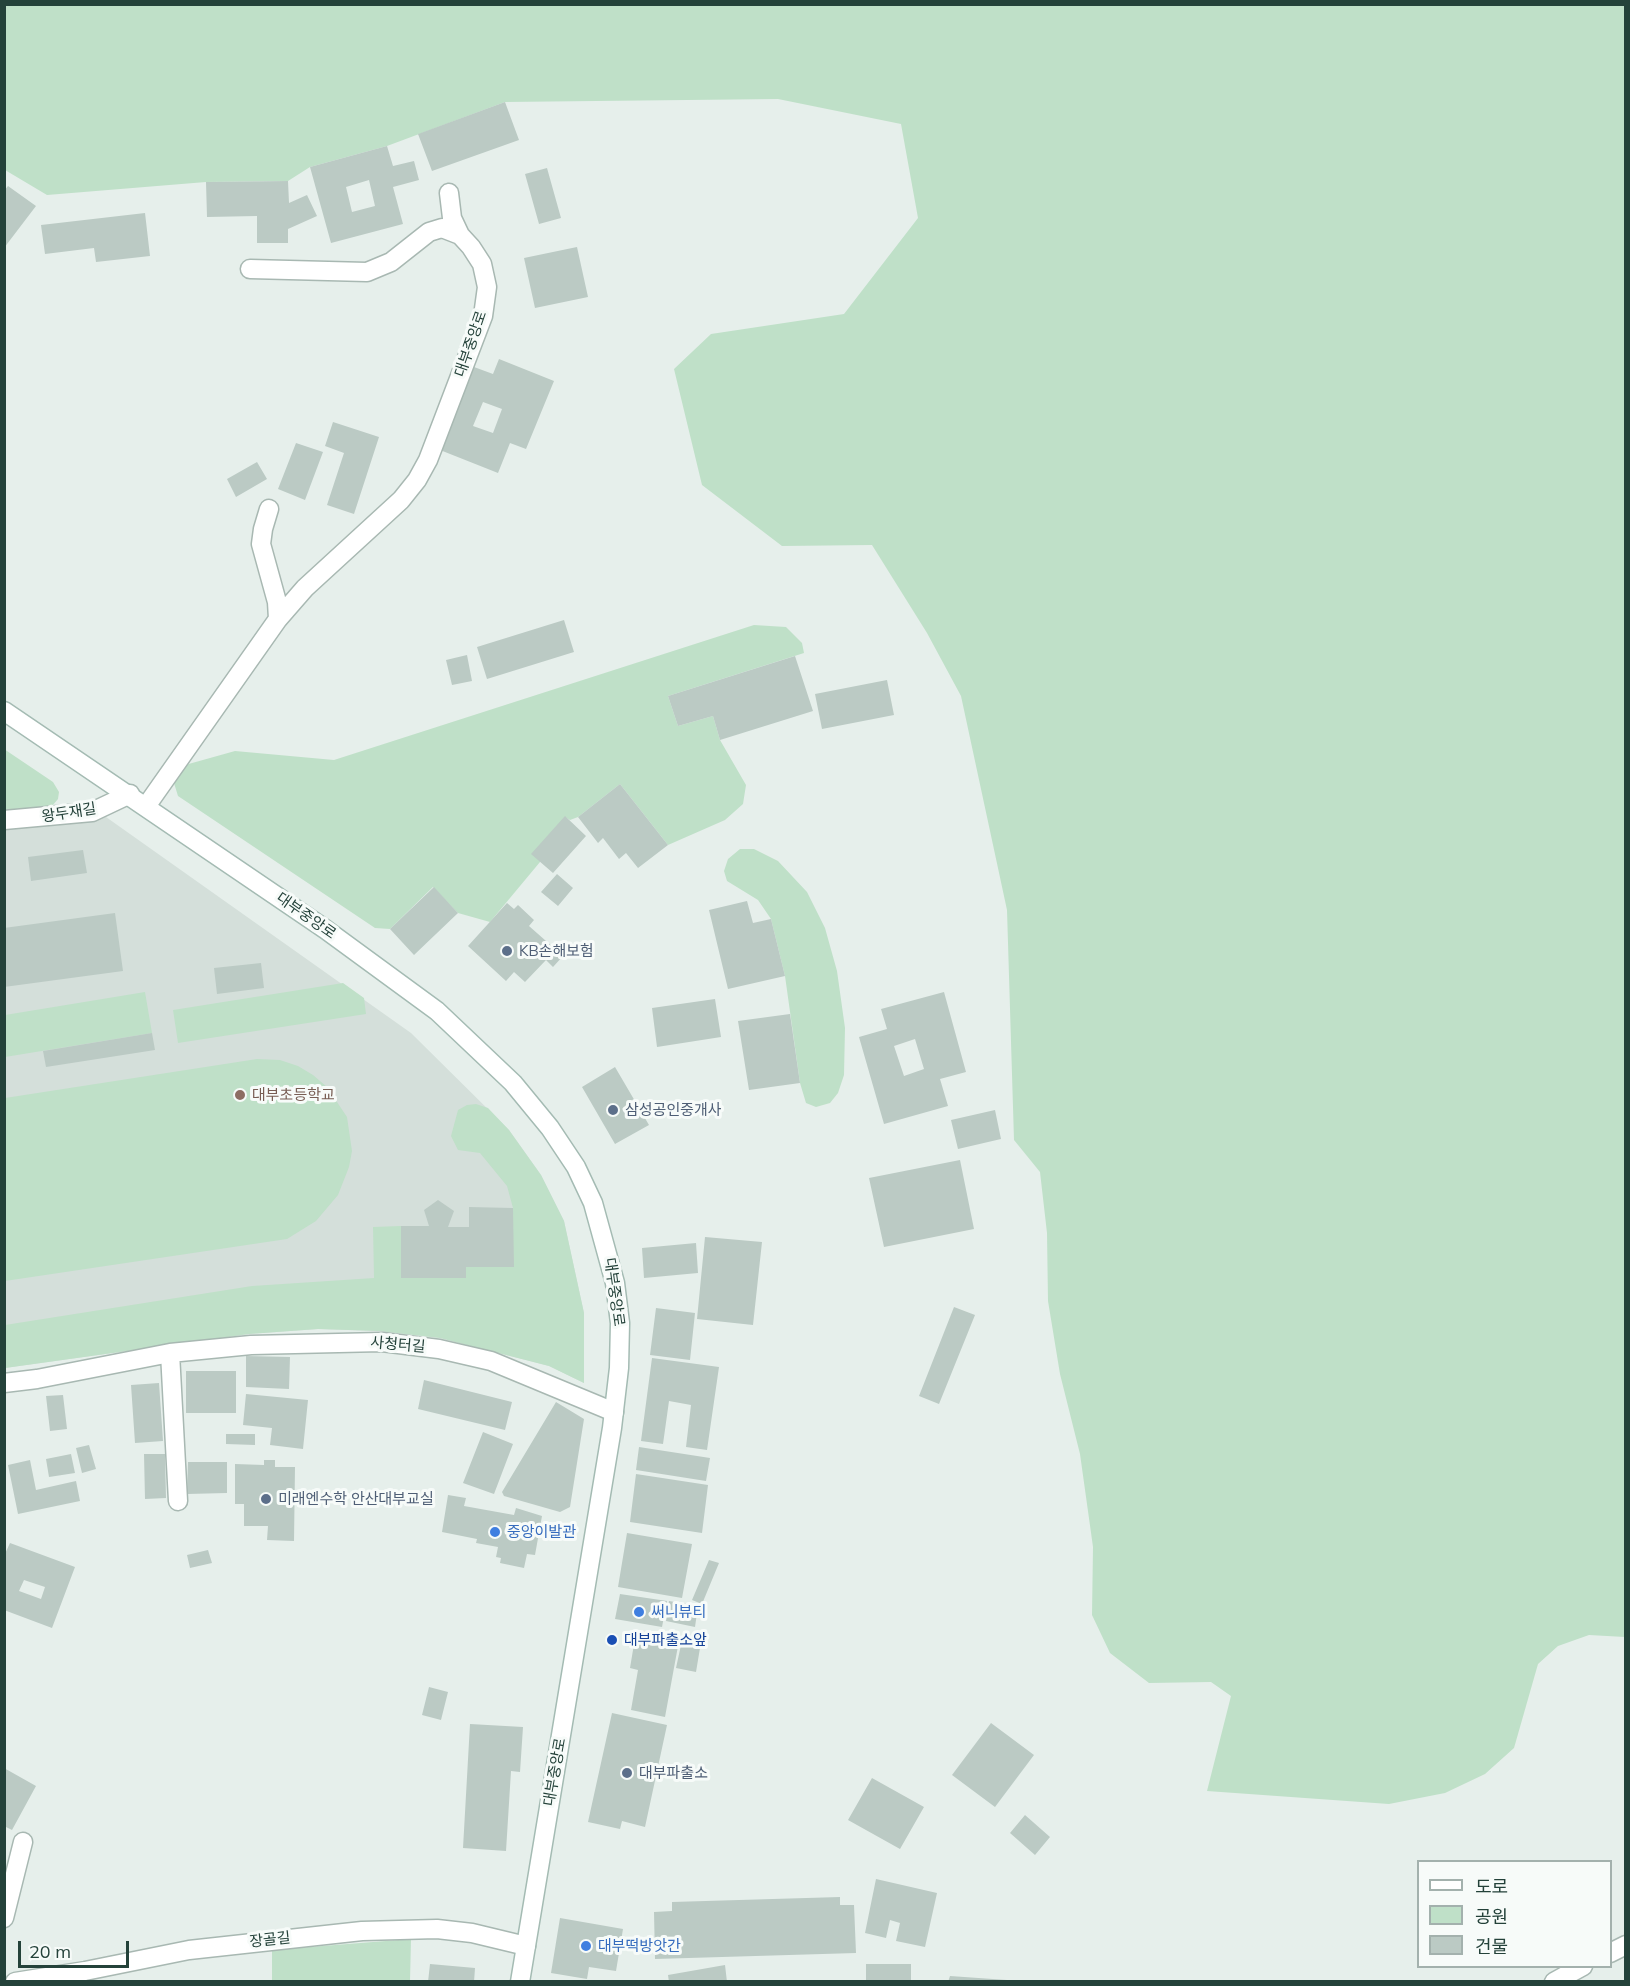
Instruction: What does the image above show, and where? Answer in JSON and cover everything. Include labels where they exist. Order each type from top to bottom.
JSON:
[{"type":"street","name":"대부중앙로","points":[[147,805],[278,619],[304,588],[401,500],[428,460],[483,316],[487,287],[482,264],[460,235],[452,218],[449,193]]},
{"type":"street","points":[[250,269],[367,272],[391,262],[429,232],[442,228],[460,235]]},
{"type":"street","points":[[269,509],[261,544],[277,602],[278,619]]},
{"type":"street","name":"대부중앙로","points":[[4,711],[147,805],[325,929],[437,1011],[513,1083],[550,1128],[576,1167],[593,1203],[615,1283],[620,1323],[614,1412],[520,1982]]},
{"type":"street","name":"왕두재길","points":[[4,820],[92,812],[130,794]]},
{"type":"street","name":"사청터길","points":[[4,1383],[37,1379],[170,1353],[325,1341],[382,1342],[439,1349],[491,1361],[614,1412]]},
{"type":"street","points":[[170,1353],[178,1501]]},
{"type":"street","points":[[4,1918],[23,1842]]},
{"type":"street","name":"장골길","points":[[15,1982],[85,1971],[189,1950],[362,1931],[437,1929],[472,1933],[526,1946]]},
{"type":"street","points":[[1612,1952],[1626,1945]]},
{"type":"street","points":[[1554,1982],[1579,1968]]},
{"type":"shaded area","name":"대부초등학교","points":[[106,817],[411,1033],[509,1130],[541,1175],[564,1221],[584,1313],[584,1383],[549,1366],[440,1338],[379,1331],[318,1329],[249,1334],[5,1368],[4,828],[61,825]]},
{"type":"green space","points":[[5,5],[1625,5],[1625,1637],[1589,1635],[1558,1646],[1538,1664],[1514,1748],[1485,1774],[1445,1793],[1389,1804],[1207,1791],[1231,1696],[1211,1682],[1149,1683],[1110,1653],[1092,1615],[1093,1547],[1080,1454],[1060,1374],[1048,1301],[1047,1233],[1040,1172],[1014,1140],[1007,910],[961,696],[927,633],[872,545],[782,546],[702,485],[674,369],[711,334],[844,314],[918,218],[901,124],[778,99],[505,102],[387,146],[310,167],[288,181],[206,182],[47,195],[5,170]]},
{"type":"green space","points":[[754,625],[786,627],[802,643],[804,653],[668,696],[678,726],[713,716],[720,740],[746,785],[743,804],[725,820],[668,845],[620,784],[578,817],[570,820],[565,817],[540,862],[490,922],[458,913],[433,887],[390,929],[375,928],[178,796],[174,783],[185,765],[235,751],[334,760]]},
{"type":"green space","points":[[4,749],[53,782],[59,792],[58,799],[52,806],[5,810]]},
{"type":"green space","points":[[740,849],[754,849],[778,861],[807,892],[825,928],[837,971],[845,1028],[844,1075],[838,1093],[830,1103],[816,1107],[806,1103],[800,1083],[785,976],[771,919],[758,900],[727,881],[724,871],[728,859]]},
{"type":"green space","points":[[343,983],[364,998],[366,1014],[178,1043],[173,1010]]},
{"type":"green space","points":[[145,992],[152,1033],[5,1057],[5,1015]]},
{"type":"green space","points":[[257,1059],[280,1060],[298,1066],[313,1075],[327,1087],[347,1117],[352,1151],[349,1167],[338,1195],[316,1221],[287,1239],[5,1281],[5,1098]]},
{"type":"green space","points":[[476,1104],[488,1108],[509,1130],[541,1175],[564,1221],[584,1313],[584,1383],[549,1366],[440,1338],[379,1331],[318,1329],[249,1334],[5,1368],[5,1325],[252,1286],[374,1278],[373,1227],[401,1226],[401,1277],[466,1267],[513,1267],[513,1208],[507,1186],[480,1153],[458,1150],[451,1136],[458,1110],[467,1105]]},
{"type":"green space","points":[[411,1939],[410,1981],[272,1981],[272,1950]]},
{"type":"building","points":[[505,102],[519,140],[432,171],[418,134]]},
{"type":"building","points":[[387,146],[393,166],[414,161],[419,180],[393,187],[403,224],[331,243],[310,167]],"holes":[[[369,180],[375,206],[352,212],[346,187]]]},
{"type":"building","points":[[547,168],[561,218],[539,224],[525,174]]},
{"type":"building","points":[[288,181],[289,203],[307,195],[317,216],[288,229],[288,243],[257,243],[257,216],[207,217],[206,182]]},
{"type":"building","points":[[8,186],[36,206],[4,248],[4,191]]},
{"type":"building","points":[[145,213],[150,256],[96,262],[94,248],[45,254],[41,225]]},
{"type":"building","points":[[577,247],[588,297],[535,308],[524,258]]},
{"type":"building","points":[[499,359],[554,381],[526,449],[510,443],[498,473],[440,450],[474,367],[493,374]],"holes":[[[483,402],[502,409],[493,433],[473,426]]]},
{"type":"building","points":[[333,422],[379,437],[354,514],[327,505],[344,453],[325,446]]},
{"type":"building","points":[[296,443],[323,452],[305,500],[278,489]]},
{"type":"building","points":[[257,462],[267,479],[236,497],[227,479]]},
{"type":"building","points":[[564,620],[574,652],[487,679],[477,647]]},
{"type":"building","points":[[467,655],[472,681],[452,685],[446,660]]},
{"type":"building","points":[[795,656],[813,711],[720,740],[713,716],[678,726],[668,696]]},
{"type":"building","points":[[887,680],[894,715],[822,729],[815,694]]},
{"type":"building","points":[[620,784],[668,845],[638,868],[626,853],[619,859],[603,838],[598,843],[578,817]]},
{"type":"building","points":[[565,816],[586,836],[553,873],[531,854]]},
{"type":"building","points":[[83,850],[87,873],[31,881],[28,857]]},
{"type":"building","points":[[557,874],[573,888],[558,906],[541,892]]},
{"type":"building","points":[[434,887],[458,913],[414,955],[390,929]]},
{"type":"building","points":[[747,901],[753,923],[771,919],[785,976],[728,989],[709,910]]},
{"type":"building","points":[[507,903],[514,909],[518,905],[534,920],[529,926],[563,956],[553,967],[546,960],[525,982],[514,972],[506,981],[468,946]]},
{"type":"building","points":[[115,913],[123,971],[4,987],[4,928]]},
{"type":"building","points":[[261,963],[264,988],[217,994],[214,968]]},
{"type":"building","points":[[944,992],[966,1072],[940,1079],[948,1106],[884,1124],[859,1037],[887,1029],[881,1009]],"holes":[[[915,1039],[924,1069],[904,1076],[894,1046]]]},
{"type":"building","points":[[715,999],[721,1037],[657,1047],[652,1008]]},
{"type":"building","points":[[790,1014],[800,1083],[749,1090],[738,1021]]},
{"type":"building","points":[[152,1033],[155,1050],[46,1067],[43,1051]]},
{"type":"building","points":[[615,1067],[649,1125],[615,1144],[582,1087]]},
{"type":"building","points":[[995,1110],[1001,1139],[958,1149],[951,1120]]},
{"type":"building","points":[[960,1160],[974,1229],[884,1247],[869,1178]]},
{"type":"building","points":[[438,1200],[454,1211],[448,1227],[469,1227],[469,1207],[513,1208],[514,1267],[466,1267],[466,1278],[401,1278],[401,1226],[429,1226],[424,1210]]},
{"type":"building","points":[[705,1237],[762,1242],[753,1325],[697,1319]]},
{"type":"building","points":[[696,1243],[698,1273],[644,1278],[642,1248]]},
{"type":"building","points":[[954,1307],[975,1315],[939,1404],[919,1396]]},
{"type":"building","points":[[656,1308],[695,1313],[690,1360],[650,1355]]},
{"type":"building","points":[[246,1356],[290,1357],[289,1389],[246,1387]]},
{"type":"building","points":[[652,1358],[719,1367],[707,1450],[686,1447],[691,1405],[669,1401],[663,1444],[641,1441]]},
{"type":"building","points":[[186,1371],[236,1371],[236,1413],[186,1413]]},
{"type":"building","points":[[424,1380],[512,1402],[505,1430],[418,1409]]},
{"type":"building","points":[[159,1383],[163,1441],[135,1443],[131,1385]]},
{"type":"building","points":[[246,1394],[308,1400],[303,1449],[270,1445],[272,1428],[243,1425]]},
{"type":"building","points":[[63,1395],[67,1429],[50,1431],[46,1396]]},
{"type":"building","points":[[556,1402],[584,1419],[570,1507],[560,1512],[504,1496],[502,1492]]},
{"type":"building","points":[[483,1432],[513,1444],[494,1494],[463,1483]]},
{"type":"building","points":[[226,1434],[255,1434],[255,1445],[226,1444]]},
{"type":"building","points":[[89,1445],[96,1469],[82,1473],[76,1448]]},
{"type":"building","points":[[639,1447],[710,1458],[706,1481],[636,1470]]},
{"type":"building","points":[[71,1454],[75,1473],[49,1477],[46,1459]]},
{"type":"building","points":[[144,1454],[165,1454],[166,1498],[145,1499]]},
{"type":"building","points":[[30,1460],[36,1490],[76,1481],[80,1501],[18,1514],[8,1465]]},
{"type":"building","points":[[264,1460],[275,1460],[275,1467],[295,1467],[294,1541],[267,1540],[268,1526],[244,1526],[244,1504],[235,1504],[235,1464],[264,1465]]},
{"type":"building","points":[[188,1462],[227,1462],[227,1493],[187,1494]]},
{"type":"building","points":[[636,1474],[708,1485],[702,1533],[630,1522]]},
{"type":"building","points":[[448,1495],[466,1498],[464,1506],[514,1515],[516,1508],[542,1516],[535,1555],[527,1554],[524,1568],[500,1563],[501,1558],[496,1557],[498,1547],[476,1543],[477,1539],[442,1532]]},
{"type":"building","points":[[627,1533],[692,1544],[682,1598],[618,1587]]},
{"type":"building","points":[[10,1543],[75,1567],[52,1628],[4,1610],[4,1556]],"holes":[[[24,1580],[45,1587],[41,1599],[19,1591]]]},
{"type":"building","points":[[208,1550],[212,1563],[190,1568],[187,1555]]},
{"type":"building","points":[[709,1560],[719,1563],[702,1604],[692,1600]]},
{"type":"building","points":[[620,1594],[667,1601],[662,1627],[615,1619]]},
{"type":"building","points":[[669,1601],[698,1606],[695,1627],[666,1621]]},
{"type":"building","points":[[635,1638],[678,1646],[665,1717],[631,1710],[638,1670],[630,1668]]},
{"type":"building","points":[[681,1645],[700,1648],[696,1672],[676,1668]]},
{"type":"building","points":[[429,1687],[448,1692],[441,1720],[422,1715]]},
{"type":"building","points":[[612,1713],[667,1725],[645,1827],[622,1821],[620,1829],[588,1822]]},
{"type":"building","points":[[991,1723],[1034,1755],[995,1807],[952,1775]]},
{"type":"building","points":[[470,1724],[523,1727],[520,1772],[511,1771],[506,1851],[463,1848]]},
{"type":"building","points":[[4,1768],[36,1786],[12,1830],[4,1826]]},
{"type":"building","points":[[872,1778],[924,1807],[900,1849],[848,1820]]},
{"type":"building","points":[[1025,1815],[1050,1837],[1035,1855],[1010,1833]]},
{"type":"building","points":[[876,1879],[937,1893],[925,1947],[896,1941],[900,1923],[890,1920],[886,1938],[865,1933]]},
{"type":"building","points":[[840,1897],[840,1905],[854,1905],[856,1953],[655,1959],[654,1912],[672,1911],[672,1902]]},
{"type":"building","points":[[560,1918],[623,1929],[616,1971],[589,1967],[587,1979],[551,1973]]},
{"type":"building","points":[[430,1964],[475,1968],[474,1982],[428,1982]]},
{"type":"building","points":[[866,1964],[911,1964],[911,1982],[866,1982]]},
{"type":"building","points":[[725,1965],[727,1982],[669,1982],[668,1975]]},
{"type":"building","points":[[950,1976],[1007,1980],[1007,1982],[948,1982]]},
{"type":"place","name":"KB손해보험","points":[[507,951]]},
{"type":"place","name":"대부초등학교","points":[[240,1095]]},
{"type":"place","name":"삼성공인중개사","points":[[613,1110]]},
{"type":"place","name":"미래엔수학 안산대부교실","points":[[266,1499]]},
{"type":"place","name":"중앙이발관","points":[[495,1532]]},
{"type":"place","name":"써니뷰티","points":[[639,1612]]},
{"type":"place","name":"대부파출소앞","points":[[612,1640]]},
{"type":"place","name":"대부파출소","points":[[627,1773]]},
{"type":"place","name":"대부떡방앗간","points":[[586,1946]]}]
